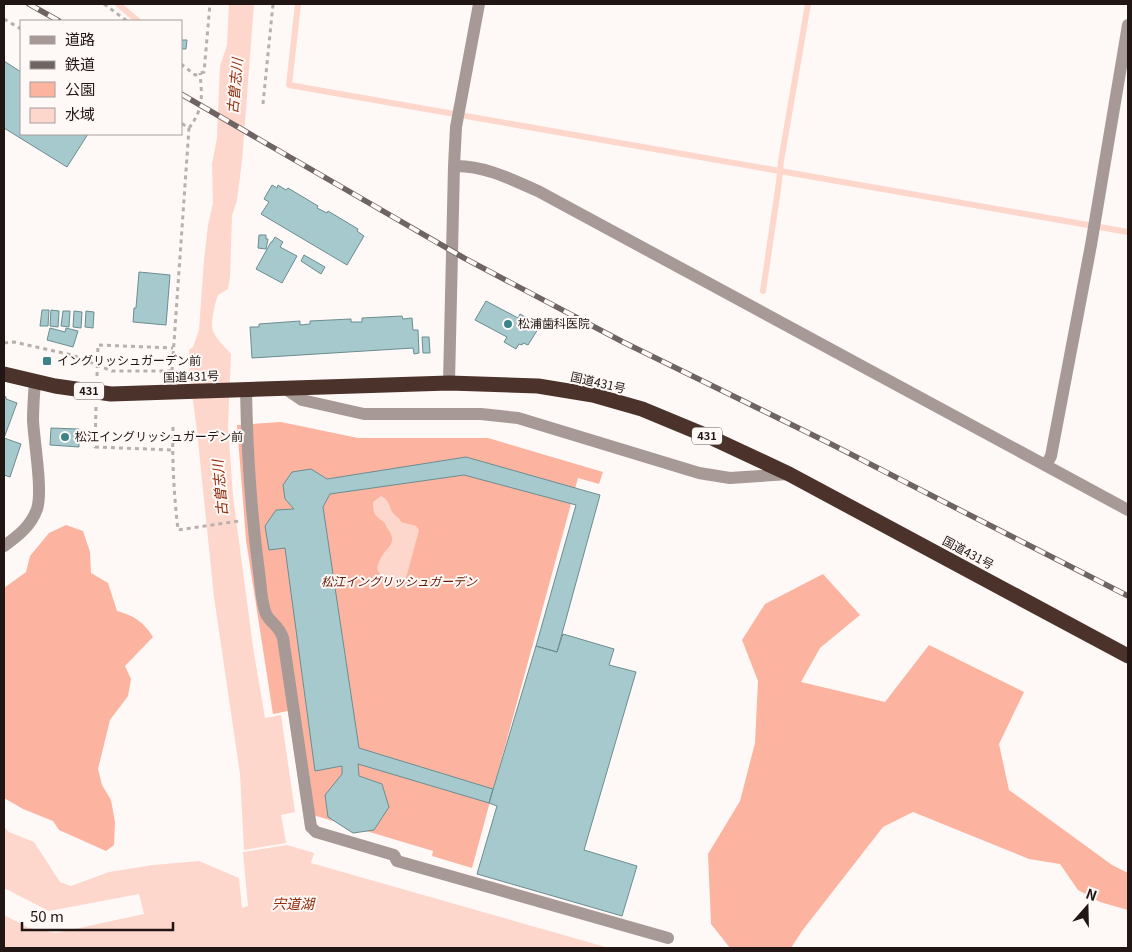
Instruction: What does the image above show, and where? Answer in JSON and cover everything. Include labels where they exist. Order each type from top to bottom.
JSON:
[{"type":"highway","name":"国道431号","points":[[4,374],[112,394],[449,382],[538,386],[593,395],[642,409],[712,438],[789,474],[1128,656]]},
{"type":"street","points":[[449,382],[456,128],[479,4]]},
{"type":"street","points":[[1046,465],[1051,456],[1091,245],[1128,25]]},
{"type":"street","points":[[454,166],[467,166],[505,177],[538,191],[1128,510]]},
{"type":"street","points":[[4,546],[31,522],[38,508],[39,492],[33,418],[35,381]]},
{"type":"street","points":[[244,389],[248,458],[265,612],[270,621],[280,628],[283,638],[311,827],[316,832],[394,855],[397,861],[668,938]]},
{"type":"street","points":[[286,389],[302,400],[364,414],[481,414],[518,418],[699,473],[730,478],[789,474]]},
{"type":"path","points":[[104,4],[126,20]]},
{"type":"path","points":[[182,65],[195,75],[204,72],[210,4]]},
{"type":"path","points":[[263,104],[273,4]]},
{"type":"path","points":[[4,19],[20,28]]},
{"type":"path","points":[[4,343],[14,342],[72,355],[112,371],[172,371],[189,128],[198,116],[202,97],[200,73]]},
{"type":"path","points":[[182,124],[189,128]]},
{"type":"path","points":[[98,360],[98,345],[173,348]]},
{"type":"path","points":[[173,426],[174,499],[178,530],[247,520]]},
{"type":"path","points":[[95,436],[95,447],[172,450]]},
{"type":"green space","name":"松江イングリッシュガーデン","points":[[281,422],[358,438],[488,438],[603,472],[599,484],[578,478],[472,868],[432,856],[433,851],[303,812],[288,711],[273,714],[246,540],[237,425]]},
{"type":"green space","points":[[66,525],[83,531],[90,552],[91,573],[108,583],[117,611],[138,620],[153,637],[125,666],[131,679],[128,696],[110,720],[98,769],[102,785],[111,800],[115,822],[114,845],[106,851],[59,830],[53,821],[23,809],[4,798],[4,588],[26,572],[30,556],[49,533]]},
{"type":"green space","points":[[823,574],[860,615],[820,648],[801,682],[885,702],[929,645],[1024,692],[999,744],[1009,790],[1112,865],[1128,873],[1128,910],[1100,902],[1078,890],[1060,864],[1029,859],[913,812],[883,827],[802,931],[791,948],[730,948],[711,924],[708,854],[740,801],[755,743],[758,681],[742,640],[765,604]]},
{"type":"water","name":"古曽志川","points":[[229,4],[254,4],[242,161],[237,200],[232,216],[230,277],[228,289],[218,295],[213,313],[212,327],[216,337],[231,354],[228,427],[233,496],[253,647],[265,718],[281,715],[295,812],[281,815],[286,843],[244,850],[240,774],[214,597],[189,371],[189,350],[193,347],[199,330],[204,260],[208,225],[213,203],[212,164],[217,138],[220,66],[227,45]]},
{"type":"water","points":[[381,496],[388,502],[393,513],[401,522],[416,526],[419,530],[405,582],[393,587],[389,586],[377,568],[381,557],[392,541],[392,536],[385,523],[373,510],[373,502]]},
{"type":"water","name":"宍道湖","points":[[4,827],[9,832],[34,842],[60,882],[71,886],[109,872],[153,865],[199,861],[239,878],[242,908],[248,906],[243,852],[287,845],[314,853],[311,863],[609,948],[4,948],[4,915],[29,928],[56,933],[144,914],[139,894],[49,911],[4,888]]},
{"type":"building","points":[[182,40],[187,40],[186,49],[182,49]]},
{"type":"building","points":[[4,61],[20,71],[20,135],[87,135],[67,167],[4,128]]},
{"type":"building","points":[[272,185],[277,188],[278,185],[286,190],[288,188],[318,206],[317,208],[327,213],[328,211],[358,229],[357,231],[364,236],[347,265],[261,214],[269,202],[264,199]]},
{"type":"building","points":[[259,235],[266,235],[266,239],[268,239],[266,249],[258,248]]},
{"type":"building","points":[[275,237],[283,242],[280,247],[297,256],[282,283],[256,269]]},
{"type":"building","points":[[304,255],[325,267],[321,274],[301,261]]},
{"type":"building","points":[[139,272],[170,275],[166,325],[133,322]]},
{"type":"building","name":"松浦歯科医院","points":[[486,301],[518,318],[520,314],[534,322],[532,326],[538,329],[528,345],[519,344],[516,349],[504,342],[507,337],[475,320]]},
{"type":"building","points":[[42,310],[49,310],[48,326],[40,326]]},
{"type":"building","points":[[51,310],[59,311],[58,327],[50,326]]},
{"type":"building","points":[[63,311],[70,311],[69,327],[61,326]]},
{"type":"building","points":[[74,311],[82,312],[81,328],[73,327]]},
{"type":"building","points":[[86,311],[94,312],[93,328],[85,327]]},
{"type":"building","points":[[402,316],[403,319],[412,318],[413,330],[418,330],[419,353],[414,354],[413,348],[252,358],[250,327],[259,327],[259,324],[300,321],[300,325],[310,324],[310,321],[351,319],[351,322],[362,322],[362,318]]},
{"type":"building","points":[[50,328],[65,332],[66,328],[78,331],[73,347],[47,340]]},
{"type":"building","points":[[422,337],[429,337],[430,353],[423,353]]},
{"type":"building","points":[[4,396],[6,399],[17,403],[4,438]]},
{"type":"building","name":"松江イングリッシュガーデン前","points":[[51,428],[79,429],[79,447],[50,445]]},
{"type":"building","points":[[4,438],[21,444],[10,477],[4,475]]},
{"type":"building","points":[[466,457],[600,495],[557,652],[536,646],[576,505],[464,475],[330,494],[323,507],[359,748],[493,789],[489,803],[358,764],[359,776],[382,784],[389,807],[374,830],[353,833],[328,817],[325,795],[342,774],[342,766],[315,771],[285,548],[269,550],[265,526],[276,510],[294,509],[285,499],[283,485],[292,472],[311,469],[327,479]]},
{"type":"building","points":[[563,634],[614,649],[609,665],[636,672],[584,850],[637,866],[622,916],[477,874],[497,806],[489,803],[536,646],[557,652]]},
{"type":"waterway","points":[[118,4],[137,20]]},
{"type":"waterway","points":[[298,4],[289,85],[1128,232]]},
{"type":"waterway","points":[[763,291],[781,161],[808,4]]},
{"type":"railway","points":[[29,4],[57,20]]},
{"type":"railway","points":[[182,95],[464,258],[623,342],[829,443],[1128,596]]},
{"type":"place","name":"松浦歯科医院","points":[[508,324]]},
{"type":"place","name":"イングリッシュガーデン前","points":[[47,361]]},
{"type":"place","name":"松江イングリッシュガーデン前","points":[[65,437]]}]
